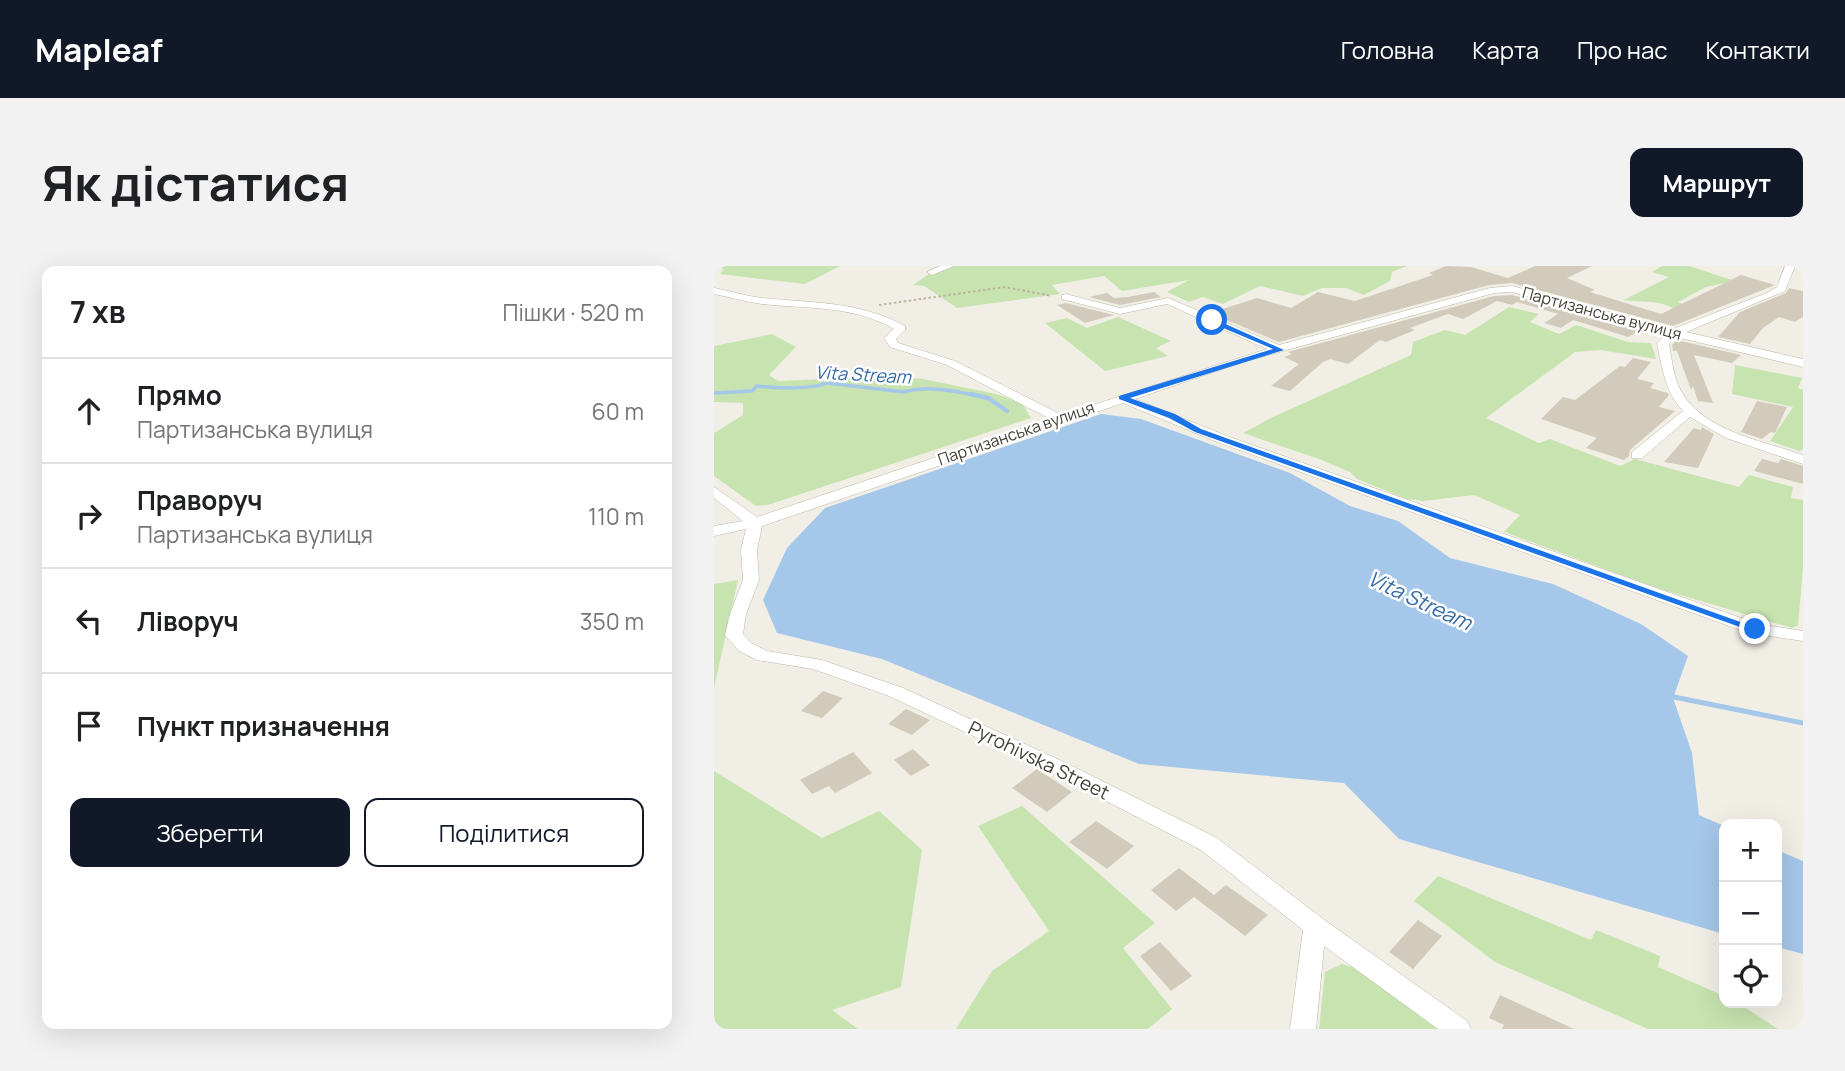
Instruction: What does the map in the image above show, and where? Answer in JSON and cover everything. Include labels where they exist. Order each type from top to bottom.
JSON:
[{"type":"street","points":[[932,272],[949,266]]},
{"type":"street","points":[[1790,266],[1780,289],[1771,295],[1674,333],[1663,343],[1675,391],[1688,413],[1704,423],[1803,460]]},
{"type":"street","name":"Партизанська вулиця","points":[[714,531],[755,523],[1122,398],[1280,350],[1504,289],[1527,292],[1674,333],[1803,363]]},
{"type":"street","points":[[714,291],[762,300],[853,308],[879,317],[901,328],[890,338],[894,345],[951,363],[1059,419]]},
{"type":"street","points":[[1066,297],[1120,311],[1168,301],[1280,350]]},
{"type":"street","points":[[1122,398],[1172,416],[1198,430],[1755,629],[1803,636]]},
{"type":"street","points":[[1637,455],[1688,413]]},
{"type":"street","points":[[714,491],[755,523]]},
{"type":"street","name":"Pyrohivska Street","points":[[755,523],[749,550],[751,580],[738,614],[734,635],[745,647],[763,656],[816,664],[896,692],[1059,768],[1209,844],[1315,926],[1458,1029]]},
{"type":"street","points":[[1303,1029],[1315,926]]},
{"type":"path","points":[[871,305],[893,305],[1005,287],[1066,297]]},
{"type":"green space","points":[[714,266],[840,266],[805,284],[720,274],[724,269]]},
{"type":"green space","points":[[949,266],[1407,266],[1392,272],[1390,281],[1364,295],[1346,288],[1322,288],[1303,296],[1260,286],[1223,304],[1203,297],[1189,302],[1167,292],[1189,280],[1122,291],[1104,276],[1052,285],[1060,294],[957,308],[924,286],[913,285],[932,272]]},
{"type":"green space","points":[[1662,266],[1689,266],[1735,281],[1706,287],[1678,302],[1692,309],[1687,310],[1659,303],[1624,300],[1669,277],[1652,272]]},
{"type":"green space","points":[[1509,307],[1539,314],[1530,322],[1559,334],[1576,325],[1628,342],[1651,343],[1656,359],[1600,350],[1575,352],[1486,418],[1539,443],[1550,439],[1620,466],[1635,459],[1739,487],[1749,475],[1793,487],[1791,498],[1803,500],[1803,568],[1798,625],[1792,628],[1654,587],[1504,532],[1520,515],[1474,495],[1423,501],[1407,499],[1357,479],[1350,472],[1319,459],[1243,433],[1411,355],[1413,342],[1445,330],[1465,335]]},
{"type":"green space","points":[[1118,317],[1171,341],[1156,348],[1168,356],[1105,371],[1045,323],[1067,318],[1087,328]]},
{"type":"green space","points":[[772,334],[796,347],[769,375],[778,381],[892,376],[923,379],[996,394],[1022,403],[1031,418],[768,505],[756,506],[714,476],[714,433],[743,415],[743,403],[714,402],[714,346]]},
{"type":"green space","points":[[1735,365],[1802,378],[1798,388],[1803,390],[1803,449],[1800,451],[1770,441],[1793,407],[1732,394]]},
{"type":"green space","points":[[738,580],[714,688],[714,584]]},
{"type":"green space","points":[[714,771],[822,838],[879,811],[922,850],[901,987],[832,1010],[858,1029],[714,1029]]},
{"type":"green space","points":[[1022,806],[1155,923],[1123,948],[1172,1009],[1148,1029],[956,1029],[992,971],[1049,931],[978,826]]},
{"type":"green space","points":[[1438,876],[1591,940],[1596,930],[1660,956],[1658,967],[1719,994],[1719,1008],[1746,1008],[1778,1029],[1648,1029],[1495,962],[1414,901]]},
{"type":"green space","points":[[1342,964],[1369,972],[1443,1029],[1319,1029],[1325,972]]},
{"type":"water","points":[[1101,414],[1141,419],[1290,473],[1350,506],[1398,521],[1450,558],[1553,584],[1641,624],[1688,656],[1673,698],[1692,753],[1699,815],[1719,824],[1719,933],[1399,839],[1344,783],[1139,764],[882,659],[777,633],[763,600],[787,548],[825,508]]},
{"type":"water","points":[[1782,852],[1803,861],[1803,954],[1782,948]]},
{"type":"building","points":[[1446,266],[1471,267],[1508,278],[1535,266],[1592,266],[1567,278],[1595,290],[1590,292],[1661,314],[1741,275],[1775,285],[1673,326],[1512,283],[1489,285],[1279,342],[1210,313],[1257,298],[1291,308],[1318,292],[1355,301],[1433,275],[1429,273]]},
{"type":"building","points":[[1789,288],[1803,291],[1803,317],[1795,322],[1779,317],[1763,328],[1750,344],[1718,337],[1740,312],[1786,293]]},
{"type":"building","points":[[1154,292],[1161,297],[1120,305],[1089,297],[1107,293],[1114,298],[1128,297]]},
{"type":"building","points":[[1512,295],[1641,330],[1628,337],[1573,320],[1561,328],[1544,323],[1558,314],[1517,302],[1512,305],[1497,301],[1463,319],[1448,314],[1410,328],[1415,330],[1386,342],[1380,340],[1348,364],[1330,359],[1323,362],[1290,391],[1271,386],[1299,364],[1284,357],[1292,354],[1288,352],[1494,296]]},
{"type":"building","points":[[1066,303],[1114,315],[1085,323],[1057,305]]},
{"type":"building","points":[[1677,340],[1741,355],[1732,363],[1694,355],[1713,403],[1698,401],[1693,386],[1691,390],[1677,351],[1673,351],[1672,345]]},
{"type":"building","points":[[1633,358],[1651,362],[1637,379],[1654,383],[1650,388],[1668,393],[1659,407],[1675,411],[1630,450],[1629,456],[1624,460],[1586,448],[1597,438],[1541,419],[1563,397],[1575,400],[1620,366],[1625,367]]},
{"type":"building","points":[[1757,401],[1787,407],[1775,433],[1771,432],[1762,439],[1741,432]]},
{"type":"building","points":[[1702,427],[1714,434],[1698,468],[1664,462],[1694,428],[1701,430]]},
{"type":"building","points":[[1762,459],[1778,463],[1781,459],[1803,466],[1803,484],[1754,471]]},
{"type":"building","points":[[823,691],[843,698],[822,718],[801,711]]},
{"type":"building","points":[[906,709],[930,720],[912,735],[888,724]]},
{"type":"building","points":[[913,749],[930,765],[911,776],[894,760]]},
{"type":"building","points":[[853,752],[872,773],[835,793],[829,786],[812,794],[800,780]]},
{"type":"building","points":[[1037,769],[1072,792],[1047,812],[1012,788]]},
{"type":"building","points":[[1096,821],[1134,846],[1107,869],[1069,842]]},
{"type":"building","points":[[1179,868],[1214,895],[1226,885],[1268,915],[1245,936],[1194,897],[1176,911],[1151,890]]},
{"type":"building","points":[[1418,920],[1442,936],[1413,969],[1389,952]]},
{"type":"building","points":[[1160,942],[1192,976],[1171,991],[1140,956]]},
{"type":"building","points":[[1500,995],[1574,1029],[1502,1029],[1504,1025],[1489,1018]]},
{"type":"waterway","name":"Vita Stream","points":[[714,393],[752,391],[757,386],[802,388],[827,383],[904,392],[942,390],[979,396]]},
{"type":"waterway","name":"Vita Stream","points":[[971,394],[988,398],[1007,411]]},
{"type":"waterway","name":"Vita Stream","points":[[1669,696],[1803,723]]},
{"type":"route","points":[[1212,320],[1280,350],[1239,360],[1122,398],[1172,416],[1222,439],[1755,629]]}]
